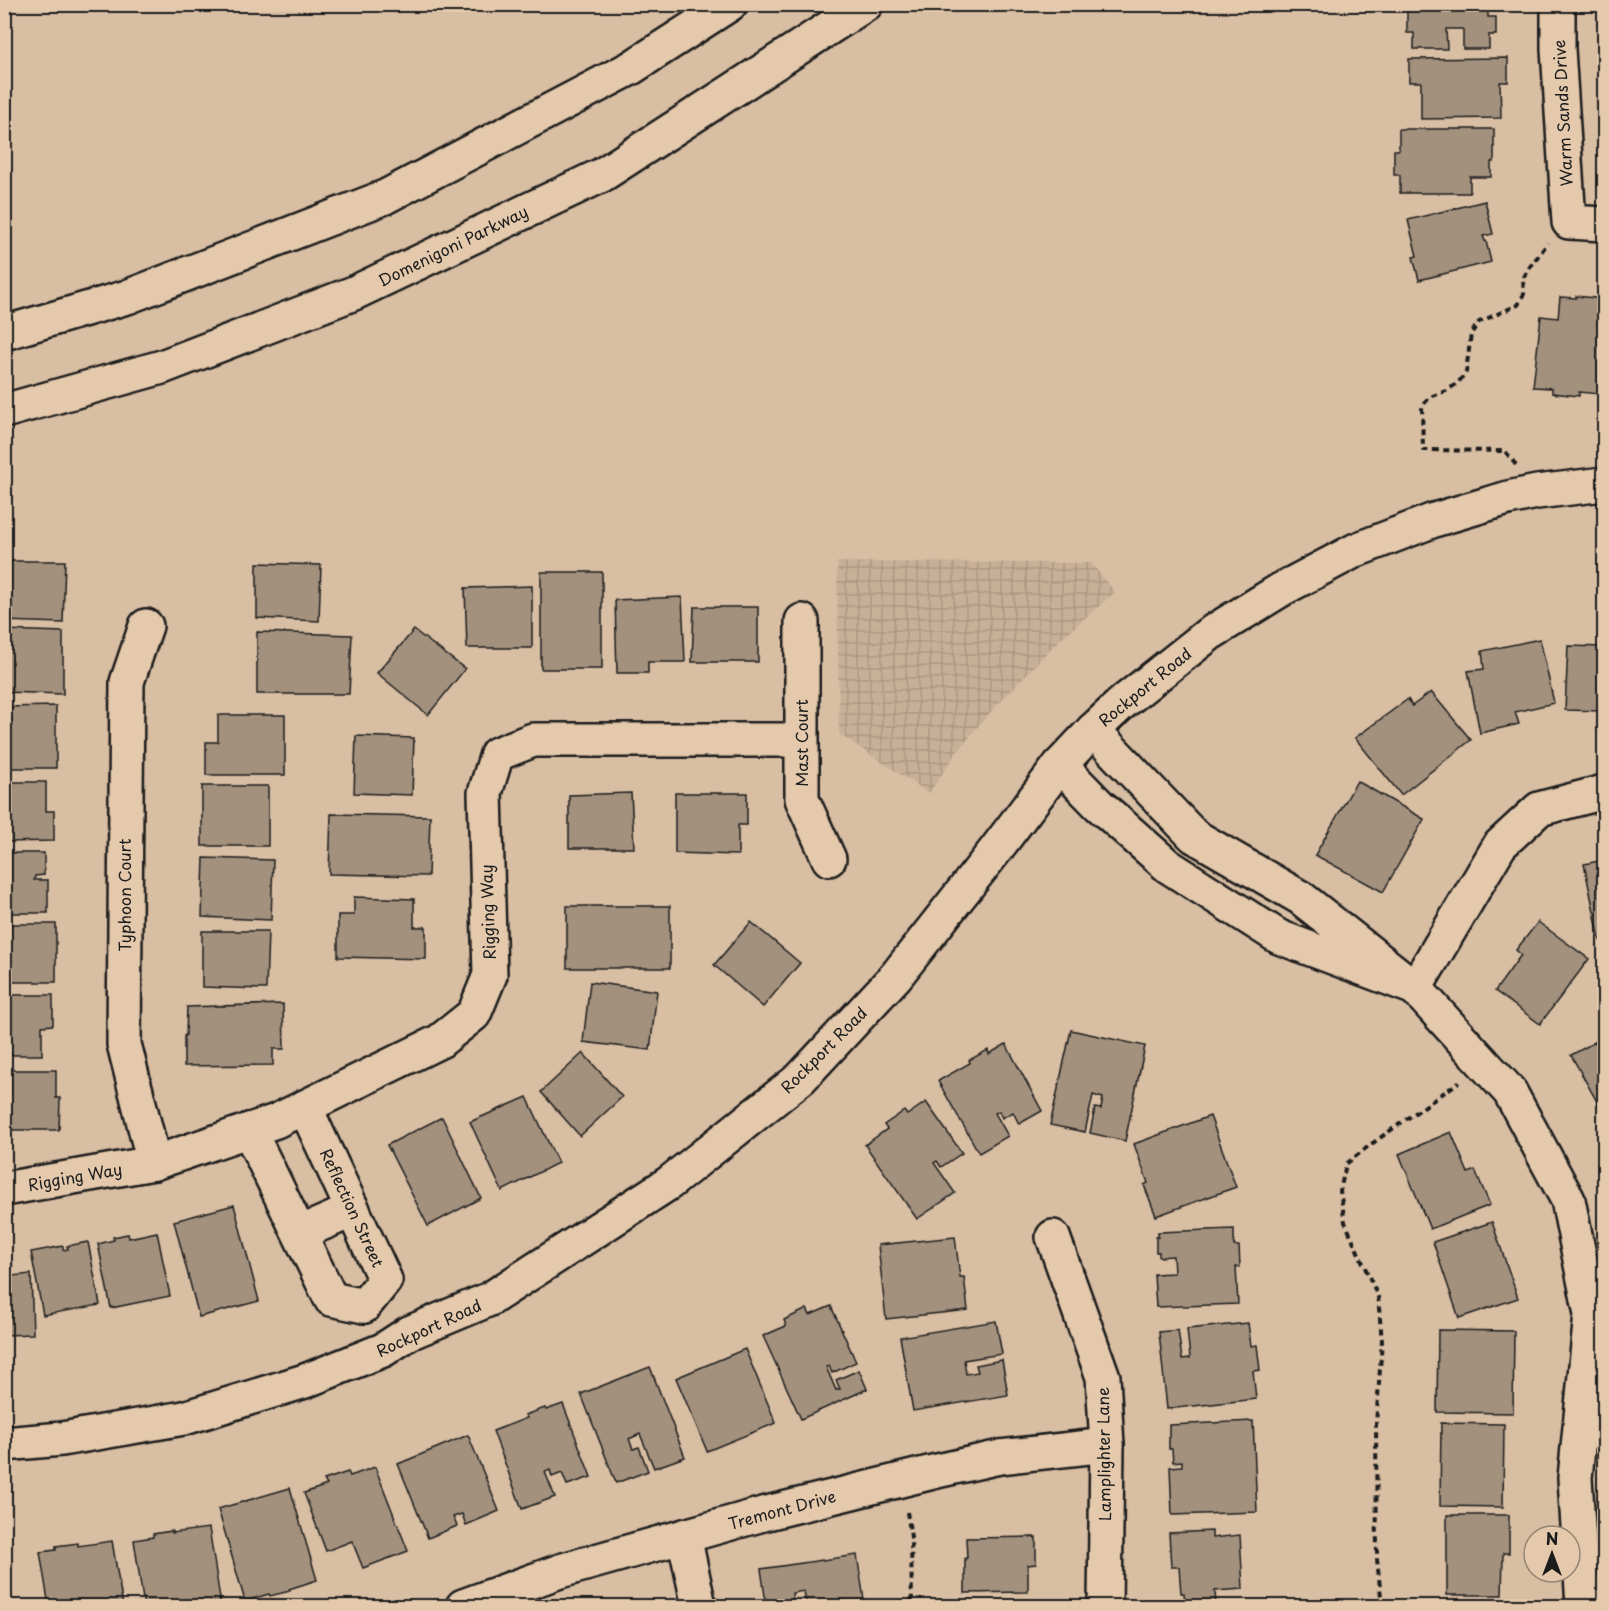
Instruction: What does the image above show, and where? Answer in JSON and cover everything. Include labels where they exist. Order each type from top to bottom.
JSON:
[{"type":"street","points":[[4,333],[127,297],[385,198],[631,68],[730,4]]},
{"type":"street","name":"Domenigoni Parkway","points":[[4,411],[162,367],[376,283],[602,175],[866,4]]},
{"type":"street","name":"Warm Sands Drive","points":[[1558,4],[1558,49],[1569,219]]},
{"type":"street","points":[[1569,219],[1605,224]]},
{"type":"street","name":"Rockport Road","points":[[4,1444],[63,1439],[184,1418],[305,1381],[383,1350],[409,1333],[490,1299],[669,1183],[801,1078],[896,976],[1059,765],[1122,703],[1209,634],[1282,589],[1356,550],[1434,520],[1508,498],[1605,484]]},
{"type":"street","name":"Mast Court","points":[[802,621],[802,799],[829,859]]},
{"type":"street","name":"Typhoon Court","points":[[146,626],[127,682],[124,1044],[154,1163]]},
{"type":"street","points":[[1093,730],[1194,836],[1301,898],[1415,988],[1510,1092],[1568,1200],[1591,1314],[1575,1478],[1583,1606]]},
{"type":"street","name":"Rigging Way","points":[[4,1189],[154,1163],[276,1120],[440,1041],[474,1014],[490,975],[485,793],[497,754],[533,740],[801,740]]},
{"type":"street","points":[[1059,765],[1099,805],[1168,866],[1279,937],[1415,988]]},
{"type":"street","points":[[1415,988],[1500,845],[1539,809],[1605,792]]},
{"type":"street","points":[[1253,920],[1274,882]]},
{"type":"street","name":"Reflection Street","points":[[305,1107],[385,1280],[364,1306]]},
{"type":"street","points":[[249,1130],[331,1299],[364,1306],[383,1350]]},
{"type":"street","points":[[300,1233],[353,1210]]},
{"type":"street","name":"Lamplighter Lane","points":[[1053,1237],[1103,1377],[1107,1445],[1105,1606]]},
{"type":"street","name":"Tremont Drive","points":[[463,1606],[560,1571],[763,1514],[902,1479],[1000,1457],[1107,1445]]},
{"type":"street","points":[[684,1536],[699,1606]]},
{"type":"path","points":[[1537,492],[1505,451],[1423,450],[1422,406],[1430,397],[1446,391],[1458,382],[1466,372],[1471,334],[1479,322],[1518,305],[1524,294],[1523,279],[1529,268],[1569,219]]},
{"type":"path","points":[[1382,1606],[1377,1559],[1376,1424],[1382,1341],[1378,1297],[1345,1222],[1340,1191],[1346,1164],[1485,1064]]},
{"type":"path","points":[[902,1479],[911,1537],[912,1606]]},
{"type":"shaded area","points":[[837,562],[1091,563],[1115,592],[1054,645],[984,719],[955,755],[929,793],[839,734]]},
{"type":"building","points":[[1407,4],[1501,4],[1501,7],[1488,7],[1488,17],[1496,17],[1496,35],[1489,35],[1489,49],[1463,49],[1463,29],[1446,29],[1447,49],[1414,49],[1414,33],[1407,33]]},
{"type":"building","points":[[1508,58],[1508,82],[1500,82],[1501,118],[1421,119],[1421,82],[1409,82],[1409,59]]},
{"type":"building","points":[[1399,129],[1494,129],[1494,162],[1491,162],[1491,177],[1470,177],[1470,193],[1400,193],[1400,175],[1394,175],[1394,150],[1399,150]]},
{"type":"building","points":[[1485,201],[1493,234],[1483,236],[1491,262],[1419,280],[1413,257],[1417,256],[1408,220]]},
{"type":"building","points":[[1576,296],[1604,299],[1604,349],[1600,394],[1579,392],[1579,396],[1552,393],[1552,388],[1533,387],[1541,316],[1558,318],[1560,297],[1576,298]]},
{"type":"building","points":[[4,561],[65,561],[63,623],[4,621]]},
{"type":"building","points":[[257,563],[321,565],[319,621],[257,618]]},
{"type":"building","points":[[541,572],[602,572],[602,669],[541,669]]},
{"type":"building","points":[[532,586],[532,648],[467,648],[465,588]]},
{"type":"building","points":[[682,597],[685,662],[648,662],[648,673],[617,673],[615,600]]},
{"type":"building","points":[[694,607],[758,607],[758,662],[692,662]]},
{"type":"building","points":[[4,630],[63,632],[63,694],[4,692]]},
{"type":"building","points":[[414,630],[465,669],[428,715],[377,673]]},
{"type":"building","points":[[257,632],[352,635],[349,694],[257,694]]},
{"type":"building","points":[[1540,639],[1554,703],[1515,712],[1519,724],[1480,733],[1468,671],[1484,669],[1482,651]]},
{"type":"building","points":[[1568,646],[1604,647],[1604,711],[1565,710]]},
{"type":"building","points":[[1431,692],[1471,740],[1401,795],[1355,738],[1408,699],[1412,706]]},
{"type":"building","points":[[56,706],[56,768],[4,768],[4,707]]},
{"type":"building","points":[[218,715],[285,715],[285,775],[206,775],[206,742],[218,742]]},
{"type":"building","points":[[356,736],[414,738],[412,795],[354,793]]},
{"type":"building","points":[[1357,781],[1424,819],[1383,892],[1315,855]]},
{"type":"building","points":[[4,782],[46,782],[46,811],[54,811],[54,841],[4,842]]},
{"type":"building","points":[[202,786],[268,786],[268,846],[202,846]]},
{"type":"building","points":[[631,793],[634,848],[569,848],[569,795]]},
{"type":"building","points":[[675,793],[747,793],[747,825],[738,825],[738,855],[675,853]]},
{"type":"building","points":[[331,814],[430,816],[428,876],[329,874]]},
{"type":"building","points":[[4,853],[44,853],[44,875],[35,876],[34,880],[48,880],[48,913],[4,913]]},
{"type":"building","points":[[204,858],[273,860],[271,920],[202,917]]},
{"type":"building","points":[[1604,860],[1604,939],[1600,940],[1584,864]]},
{"type":"building","points":[[354,897],[414,899],[414,927],[426,927],[426,959],[338,957],[338,915],[354,915]]},
{"type":"building","points":[[567,906],[670,906],[670,968],[567,968]]},
{"type":"building","points":[[751,922],[800,963],[763,1007],[714,965]]},
{"type":"building","points":[[1538,922],[1589,959],[1540,1024],[1495,991],[1521,955],[1516,950]]},
{"type":"building","points":[[4,924],[56,924],[56,982],[4,982]]},
{"type":"building","points":[[202,931],[268,931],[266,989],[202,987]]},
{"type":"building","points":[[590,982],[657,991],[650,1050],[583,1042]]},
{"type":"building","points":[[4,995],[53,995],[53,1025],[42,1026],[42,1055],[4,1055]]},
{"type":"building","points":[[283,1004],[284,1049],[273,1049],[273,1065],[184,1066],[187,1007]]},
{"type":"building","points":[[1071,1030],[1145,1046],[1125,1141],[1090,1133],[1095,1108],[1101,1109],[1103,1098],[1093,1095],[1085,1132],[1050,1125]]},
{"type":"building","points":[[1604,1037],[1604,1114],[1571,1055]]},
{"type":"building","points":[[1006,1044],[1042,1111],[1019,1124],[1013,1112],[1002,1118],[999,1111],[995,1113],[1008,1136],[979,1153],[938,1081],[970,1063],[969,1060],[988,1050],[989,1054]]},
{"type":"building","points":[[583,1053],[622,1097],[580,1136],[541,1092]]},
{"type":"building","points":[[4,1070],[56,1070],[56,1098],[60,1098],[59,1130],[4,1130]]},
{"type":"building","points":[[527,1097],[558,1163],[502,1191],[470,1122]]},
{"type":"building","points":[[926,1102],[962,1153],[941,1167],[937,1161],[934,1163],[955,1193],[917,1219],[865,1145],[887,1129],[884,1125],[904,1111],[907,1115]]},
{"type":"building","points":[[1210,1116],[1236,1187],[1156,1216],[1144,1185],[1148,1183],[1134,1144]]},
{"type":"building","points":[[442,1117],[481,1198],[428,1226],[387,1145]]},
{"type":"building","points":[[1451,1132],[1468,1173],[1475,1170],[1490,1205],[1430,1229],[1399,1154]]},
{"type":"building","points":[[234,1205],[259,1301],[199,1317],[174,1221]]},
{"type":"building","points":[[1492,1222],[1518,1298],[1459,1318],[1433,1242]]},
{"type":"building","points":[[1234,1229],[1234,1246],[1239,1246],[1240,1267],[1236,1267],[1238,1304],[1156,1307],[1154,1274],[1174,1273],[1173,1256],[1159,1257],[1159,1252],[1156,1252],[1158,1232]]},
{"type":"building","points":[[157,1232],[170,1296],[111,1308],[98,1244],[114,1240],[113,1237],[128,1234],[129,1238]]},
{"type":"building","points":[[955,1237],[960,1277],[964,1277],[968,1310],[886,1319],[878,1245]]},
{"type":"building","points":[[88,1242],[100,1305],[43,1315],[31,1252],[63,1246],[63,1250],[68,1249],[67,1246]]},
{"type":"building","points":[[4,1262],[12,1262],[12,1276],[31,1274],[33,1334],[4,1335]]},
{"type":"building","points":[[831,1306],[856,1362],[832,1373],[829,1366],[826,1367],[836,1390],[840,1389],[836,1380],[859,1370],[867,1389],[801,1419],[763,1336],[786,1326],[784,1320],[807,1309],[810,1315]]},
{"type":"building","points":[[996,1321],[1002,1354],[964,1360],[966,1374],[978,1372],[976,1365],[1002,1360],[1008,1395],[913,1411],[900,1337]]},
{"type":"building","points":[[1248,1323],[1251,1346],[1257,1345],[1260,1370],[1253,1371],[1256,1399],[1167,1409],[1159,1332],[1178,1330],[1182,1359],[1190,1358],[1187,1329]]},
{"type":"building","points":[[1438,1330],[1514,1331],[1513,1413],[1437,1412]]},
{"type":"building","points":[[745,1349],[776,1423],[707,1451],[676,1378]]},
{"type":"building","points":[[650,1367],[685,1457],[654,1468],[640,1434],[629,1439],[633,1449],[639,1447],[648,1471],[616,1483],[581,1394]]},
{"type":"building","points":[[563,1404],[591,1477],[567,1485],[562,1473],[552,1477],[550,1470],[545,1472],[555,1497],[522,1509],[493,1431],[527,1418],[525,1415]]},
{"type":"building","points":[[1253,1421],[1257,1512],[1172,1515],[1170,1467],[1182,1466],[1182,1461],[1173,1462],[1172,1449],[1169,1449],[1169,1425]]},
{"type":"building","points":[[1441,1423],[1504,1424],[1503,1507],[1440,1506]]},
{"type":"building","points":[[468,1435],[499,1511],[466,1525],[462,1514],[453,1517],[457,1526],[428,1538],[398,1464]]},
{"type":"building","points":[[375,1467],[408,1551],[363,1568],[352,1541],[326,1551],[304,1493],[327,1485],[324,1480],[348,1472],[350,1476]]},
{"type":"building","points":[[290,1488],[317,1580],[289,1589],[290,1591],[245,1601],[218,1509]]},
{"type":"building","points":[[1447,1515],[1509,1515],[1509,1553],[1503,1553],[1502,1595],[1447,1595]]},
{"type":"building","points":[[209,1528],[221,1605],[144,1606],[134,1540],[153,1537],[153,1534]]},
{"type":"building","points":[[1212,1531],[1212,1538],[1240,1535],[1243,1589],[1215,1591],[1216,1606],[1185,1606],[1184,1593],[1181,1593],[1179,1567],[1171,1567],[1169,1533]]},
{"type":"building","points":[[1036,1537],[1036,1564],[1028,1565],[1028,1592],[965,1593],[966,1538]]},
{"type":"building","points":[[112,1541],[123,1606],[49,1606],[40,1552],[56,1550],[56,1546],[78,1543],[78,1546]]},
{"type":"building","points":[[857,1555],[865,1606],[788,1606],[806,1604],[804,1591],[792,1593],[793,1600],[766,1603],[761,1569]]}]
